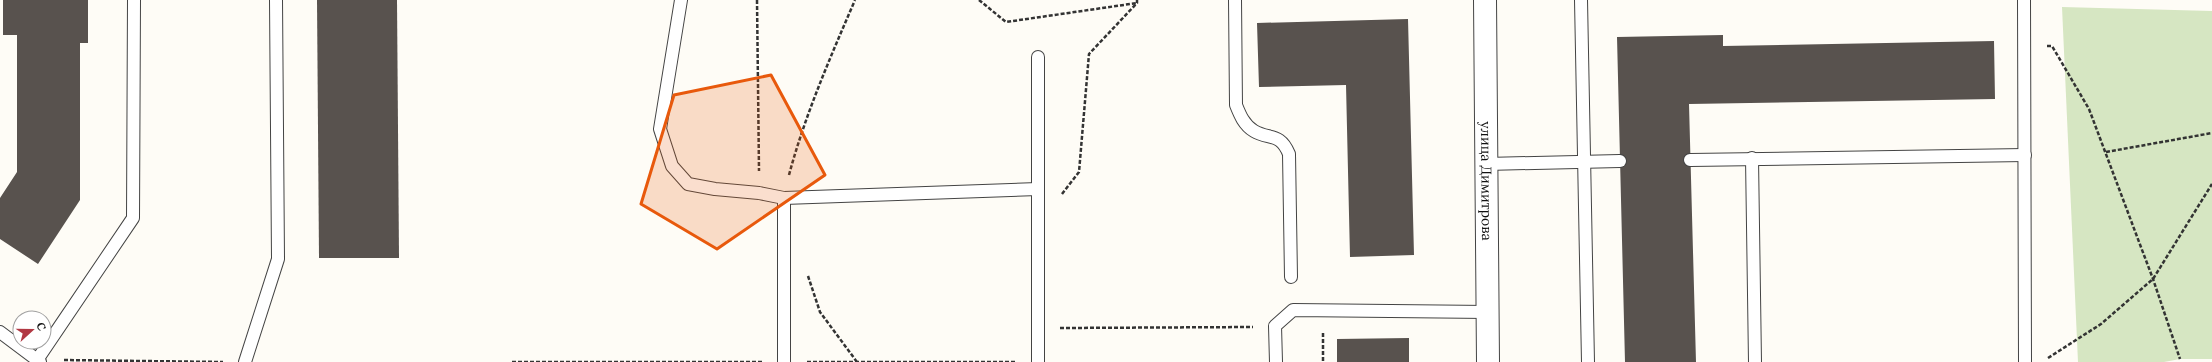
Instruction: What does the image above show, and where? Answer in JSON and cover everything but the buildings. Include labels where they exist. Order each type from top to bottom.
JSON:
[{"type":"street","name":"улица Димитрова","points":[[1485,0],[1488,362]]},
{"type":"lane","points":[[0,332],[39,361],[132,218],[134,0]]},
{"type":"lane","points":[[245,362],[278,259],[276,0]]},
{"type":"lane","points":[[681,0],[660,129],[672,166],[688,184],[716,189],[759,193],[784,198],[1038,189]]},
{"type":"lane","points":[[1235,0],[1236,105],[1240,116],[1254,132],[1278,139],[1285,145],[1289,154],[1291,278]]},
{"type":"lane","points":[[1581,0],[1588,362]]},
{"type":"lane","points":[[2024,0],[2025,362]]},
{"type":"lane","points":[[1038,57],[1038,362]]},
{"type":"lane","points":[[1690,160],[2025,155]]},
{"type":"lane","points":[[1752,158],[1755,362]]},
{"type":"lane","points":[[1486,164],[1620,161]]},
{"type":"lane","points":[[784,198],[784,362]]},
{"type":"lane","points":[[1276,362],[1276,326],[1293,310],[1488,312]]},
{"type":"path","points":[[757,0],[759,193]]},
{"type":"path","points":[[784,198],[801,134],[824,72],[855,0]]},
{"type":"path","points":[[979,0],[1006,22],[1137,1]]},
{"type":"path","points":[[1038,222],[1079,172],[1089,54],[1137,1]]},
{"type":"path","points":[[2025,46],[2052,46],[2089,109],[2153,278],[2180,360]]},
{"type":"path","points":[[2106,152],[2212,133]]},
{"type":"path","points":[[2042,362],[2101,324],[2153,278],[2212,184]]},
{"type":"path","points":[[808,274],[820,312],[857,362]]},
{"type":"path","points":[[1039,329],[1276,326]]},
{"type":"path","points":[[39,361],[230,362]]},
{"type":"highlighted area","points":[[771,75],[825,175],[717,249],[641,204],[674,95]]},
{"type":"green space","points":[[2062,7],[2212,11],[2212,359],[2180,359],[2164,362],[2078,362]]}]
